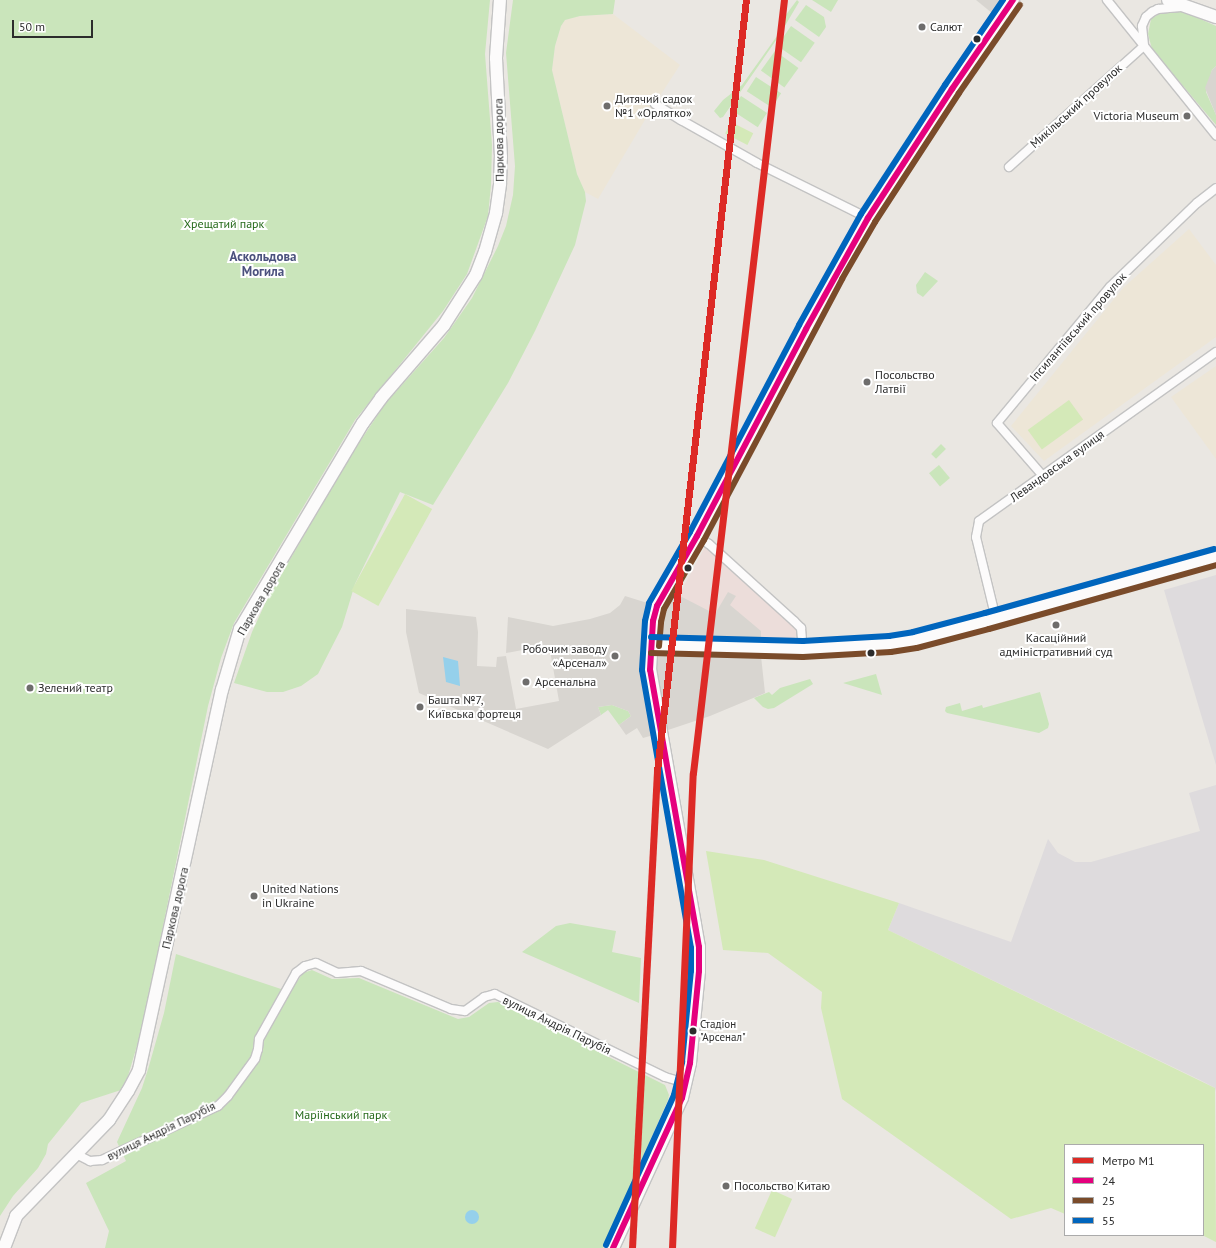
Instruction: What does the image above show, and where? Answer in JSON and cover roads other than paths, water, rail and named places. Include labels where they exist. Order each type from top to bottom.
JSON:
[{"type":"main road","name":"Паркова дорога","points":[[4,1248],[16,1216],[109,1120],[128,1091],[138,1070],[222,690],[240,629],[363,423],[381,398],[444,325],[476,275],[485,252],[496,213],[500,183],[501,157],[496,58],[500,0]]},
{"type":"main road","points":[[1168,0],[1216,17]]},
{"type":"main road","points":[[613,1248],[682,1098],[686,1083],[693,1032],[698,971],[698,947],[650,670],[653,621],[657,606],[697,536],[806,329],[868,218],[1011,2]]},
{"type":"main road","points":[[651,645],[803,649],[890,644],[915,640],[1216,557]]},
{"type":"street","points":[[1106,0],[1216,135]]},
{"type":"street","points":[[1144,46],[1142,26],[1146,17],[1152,12],[1158,10],[1186,6]]},
{"type":"street","name":"Микільський провулок","points":[[1009,167],[1144,46]]},
{"type":"street","points":[[655,104],[757,163],[868,218]]},
{"type":"street","name":"Іпсилантіївський провулок","points":[[1043,476],[997,423],[1115,282],[1197,203],[1216,188]]},
{"type":"street","name":"Левандовська вулиця","points":[[996,618],[976,537],[980,521],[1216,352]]},
{"type":"street","points":[[697,536],[709,544],[801,628],[803,649]]},
{"type":"street","name":"вулиця Андрія Парубія","points":[[76,1154],[90,1161],[102,1160],[218,1106],[228,1096],[255,1059],[259,1039],[296,973],[305,966],[316,963],[337,972],[361,971],[451,1009],[465,1011],[484,997],[495,994],[665,1077],[686,1083]]},
{"type":"water","points":[[443,657],[458,661],[460,686],[446,682]]},
{"type":"water","points":[[472,1210],[477,1212],[479,1217],[477,1222],[472,1224],[467,1222],[465,1217],[467,1212]]},
{"type":"metro line","name":"M1","points":[[632,1248],[657,771],[746,0]]},
{"type":"metro line","name":"M1","points":[[672,1248],[693,773],[784,0]]},
{"type":"place","name":"Салют","points":[[922,27]]},
{"type":"place","name":"Дитячий садок №1 «Орлятко»","points":[[607,106]]},
{"type":"place","name":"Victoria Museum","points":[[1187,116]]},
{"type":"place","name":"Посольство Латвії","points":[[867,382]]},
{"type":"place","name":"Касаційний адміністративний суд","points":[[1056,625]]},
{"type":"place","name":"Робочим заводу «Арсенал»","points":[[615,656]]},
{"type":"place","name":"Арсенальна","points":[[526,682]]},
{"type":"place","name":"Зелений театр","points":[[30,688]]},
{"type":"place","name":"Башта №7, Київська фортеця","points":[[420,707]]},
{"type":"place","name":"United Nations in Ukraine","points":[[254,896]]},
{"type":"place","name":"Стадіон \"Арсенал\"","points":[[693,1031]]},
{"type":"place","name":"Посольство Китаю","points":[[726,1186]]},
{"type":"district","name":"Аскольдова Могила","points":[[263,266]]},
{"type":"park label","name":"Хрещатий парк","points":[[224,224]]},
{"type":"park label","name":"Маріїнський парк","points":[[341,1115]]}]
